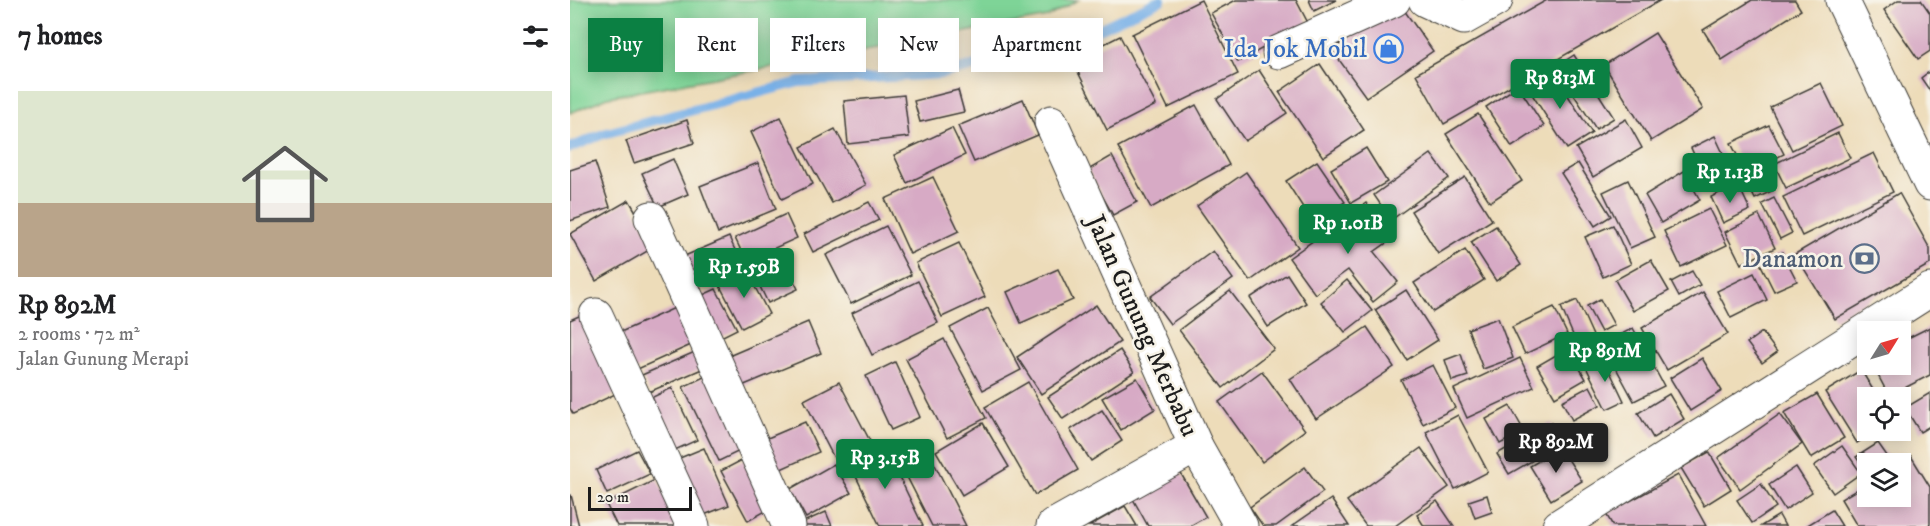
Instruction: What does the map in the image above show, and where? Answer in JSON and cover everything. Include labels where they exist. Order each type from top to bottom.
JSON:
[{"type":"street","points":[[1279,52],[1394,0]]},
{"type":"street","points":[[1425,0],[1464,18],[1496,0]]},
{"type":"street","points":[[1842,0],[1930,184]]},
{"type":"street","name":"Jalan Gunung Merbabu","points":[[1051,122],[1196,446],[1241,526]]},
{"type":"street","points":[[651,218],[789,526]]},
{"type":"street","points":[[1559,526],[1930,290]]},
{"type":"street","points":[[596,315],[693,526]]},
{"type":"street","points":[[1053,526],[1196,446]]},
{"type":"green space","points":[[570,0],[1078,0],[1042,18],[971,18],[971,31],[959,33],[959,18],[878,18],[878,48],[866,50],[866,18],[770,18],[770,68],[758,70],[758,18],[675,18],[675,72],[746,72],[608,97],[570,113]]},
{"type":"building","points":[[1201,0],[1238,74],[1168,108],[1132,34]]},
{"type":"building","points":[[1236,0],[1296,0],[1308,23],[1238,62],[1211,13]]},
{"type":"building","points":[[1309,0],[1336,0],[1314,11]]},
{"type":"building","points":[[1547,0],[1661,0],[1444,124],[1416,74]]},
{"type":"building","points":[[1752,0],[1795,0],[1801,10],[1722,60],[1703,30]]},
{"type":"building","points":[[1898,0],[1921,0],[1930,13],[1930,51],[1918,59],[1884,10]]},
{"type":"building","points":[[1399,3],[1433,51],[1366,97],[1332,50]]},
{"type":"building","points":[[1655,33],[1703,109],[1651,141],[1604,65]]},
{"type":"building","points":[[1120,36],[1156,105],[1107,130],[1078,72],[1103,72],[1103,44]]},
{"type":"building","points":[[1574,55],[1614,118],[1596,129],[1556,67]]},
{"type":"building","points":[[1320,64],[1364,130],[1323,157],[1279,92]]},
{"type":"building","points":[[1259,70],[1287,113],[1245,141],[1217,99]]},
{"type":"building","points":[[1930,71],[1930,91],[1921,78]]},
{"type":"building","points":[[1553,72],[1592,133],[1567,149],[1528,88]]},
{"type":"building","points":[[1821,83],[1842,126],[1792,150],[1770,107]]},
{"type":"building","points":[[1518,86],[1544,126],[1512,147],[1486,107]]},
{"type":"building","points":[[958,90],[964,112],[920,122],[914,101]]},
{"type":"building","points":[[904,95],[909,137],[848,144],[844,101]]},
{"type":"building","points":[[1023,99],[1038,135],[974,162],[958,126]]},
{"type":"building","points":[[1196,105],[1229,165],[1151,208],[1118,147]]},
{"type":"building","points":[[1478,114],[1522,181],[1490,202],[1446,134]]},
{"type":"building","points":[[781,117],[813,184],[782,199],[751,132]]},
{"type":"building","points":[[1626,119],[1642,148],[1593,177],[1576,148]]},
{"type":"building","points":[[687,120],[694,143],[634,163],[626,141]]},
{"type":"building","points":[[1769,125],[1784,154],[1746,173],[1731,143]]},
{"type":"building","points":[[952,128],[965,155],[907,183],[894,155]]},
{"type":"building","points":[[835,129],[866,185],[832,203],[801,147]]},
{"type":"building","points":[[1838,133],[1850,158],[1786,188],[1774,164]]},
{"type":"building","points":[[1715,136],[1735,179],[1711,191],[1691,148]]},
{"type":"building","points":[[1366,148],[1387,182],[1351,203],[1331,169]]},
{"type":"building","points":[[1874,153],[1893,192],[1802,236],[1783,197]]},
{"type":"building","points":[[1431,154],[1449,178],[1391,220],[1374,195]]},
{"type":"building","points":[[1112,156],[1137,202],[1113,215],[1088,170]]},
{"type":"building","points":[[673,159],[688,194],[658,207],[642,173]]},
{"type":"building","points":[[1317,161],[1345,202],[1313,223],[1286,181]]},
{"type":"building","points":[[595,162],[610,207],[570,221],[570,170]]},
{"type":"building","points":[[758,163],[776,209],[718,233],[700,186]]},
{"type":"building","points":[[1578,163],[1611,216],[1595,226],[1561,173]]},
{"type":"building","points":[[1763,168],[1774,190],[1755,199],[1744,177]]},
{"type":"building","points":[[1684,171],[1700,200],[1661,223],[1645,195]]},
{"type":"building","points":[[1246,172],[1298,247],[1250,281],[1197,206]]},
{"type":"building","points":[[933,177],[959,231],[910,254],[885,199]]},
{"type":"building","points":[[1465,177],[1492,220],[1438,254],[1411,211]]},
{"type":"building","points":[[1628,180],[1655,237],[1630,248],[1603,192]]},
{"type":"building","points":[[1738,184],[1750,210],[1723,223],[1711,197]]},
{"type":"building","name":"Danamon","points":[[1899,193],[1930,249],[1930,264],[1835,319],[1795,254]]},
{"type":"building","points":[[1774,198],[1792,233],[1780,239],[1762,204]]},
{"type":"building","points":[[629,200],[656,246],[596,281],[570,234]]},
{"type":"building","points":[[869,202],[879,220],[813,252],[804,234]]},
{"type":"building","points":[[1366,203],[1392,239],[1374,252],[1398,282],[1373,302],[1348,270],[1315,294],[1289,258]]},
{"type":"building","points":[[1709,209],[1727,245],[1681,267],[1664,231]]},
{"type":"building","points":[[786,214],[797,238],[746,261],[735,238]]},
{"type":"building","points":[[1759,215],[1775,248],[1741,264],[1725,232]]},
{"type":"building","points":[[1613,225],[1631,264],[1603,277],[1585,237]]},
{"type":"building","points":[[886,226],[911,275],[851,304],[826,255]]},
{"type":"building","points":[[1496,226],[1521,265],[1496,281],[1471,242]]},
{"type":"building","points":[[729,237],[741,263],[692,284],[680,258]]},
{"type":"building","points":[[959,243],[985,297],[942,317],[916,263]]},
{"type":"building","points":[[1465,250],[1484,280],[1433,312],[1414,283]]},
{"type":"building","points":[[779,251],[798,289],[768,303],[750,266]]},
{"type":"building","points":[[1213,251],[1233,279],[1170,324],[1150,297]]},
{"type":"building","points":[[1782,252],[1797,281],[1774,291],[1760,263]]},
{"type":"building","points":[[1651,260],[1669,291],[1633,311],[1615,280]]},
{"type":"building","points":[[1058,269],[1073,300],[1021,323],[1007,292]]},
{"type":"building","points":[[746,270],[769,314],[742,328],[719,284]]},
{"type":"building","points":[[1692,271],[1700,285],[1679,297],[1671,282]]},
{"type":"building","points":[[1754,273],[1767,300],[1731,318],[1717,291]]},
{"type":"building","points":[[1287,274],[1306,303],[1268,327],[1250,298]]},
{"type":"building","points":[[1347,280],[1372,311],[1345,332],[1321,302]]},
{"type":"building","points":[[918,281],[938,323],[872,355],[852,313]]},
{"type":"building","points":[[716,289],[737,329],[717,339],[696,298]]},
{"type":"building","points":[[1406,290],[1438,340],[1407,360],[1375,310]]},
{"type":"building","points":[[1230,291],[1274,349],[1223,388],[1179,330]]},
{"type":"building","points":[[1703,292],[1728,334],[1667,370],[1642,328]]},
{"type":"building","points":[[1600,299],[1614,325],[1601,332],[1587,306]]},
{"type":"building","points":[[1577,300],[1599,349],[1582,356],[1561,307]]},
{"type":"building","points":[[686,303],[702,340],[631,372],[614,335]]},
{"type":"building","points":[[1096,305],[1120,342],[1041,394],[1017,357]]},
{"type":"building","points":[[1554,307],[1567,334],[1525,354],[1512,327]]},
{"type":"building","points":[[988,308],[1021,370],[983,390],[950,328]]},
{"type":"building","points":[[590,311],[626,389],[573,414],[570,408],[570,320]]},
{"type":"building","points":[[1498,318],[1513,358],[1483,369],[1468,329]]},
{"type":"building","points":[[808,322],[821,353],[737,388],[724,358]]},
{"type":"building","points":[[1367,327],[1394,367],[1316,419],[1290,379]]},
{"type":"building","points":[[1930,327],[1930,375],[1907,387],[1884,387],[1878,375],[1911,375],[1911,336]]},
{"type":"building","points":[[1633,328],[1664,386],[1634,401],[1603,344]]},
{"type":"building","points":[[1762,332],[1777,352],[1762,363],[1747,343]]},
{"type":"building","points":[[944,339],[986,418],[947,438],[906,359]]},
{"type":"building","points":[[704,348],[711,365],[649,392],[642,375]]},
{"type":"building","points":[[1568,348],[1586,379],[1555,397],[1537,366]]},
{"type":"building","points":[[1120,350],[1134,372],[1063,419],[1048,397]]},
{"type":"building","points":[[1461,354],[1468,376],[1452,381],[1445,360]]},
{"type":"building","points":[[1603,357],[1624,401],[1607,409],[1585,365]]},
{"type":"building","points":[[1520,358],[1534,387],[1467,418],[1454,389]]},
{"type":"building","points":[[1702,358],[1722,391],[1690,411],[1670,378]]},
{"type":"building","points":[[895,362],[920,417],[891,430],[866,376]]},
{"type":"building","points":[[1433,365],[1455,408],[1423,424],[1401,380]]},
{"type":"building","points":[[1262,371],[1305,430],[1262,462],[1219,402]]},
{"type":"building","points":[[1857,372],[1857,375],[1864,375],[1871,387],[1857,387],[1857,441],[1860,441],[1857,443],[1825,392]]},
{"type":"building","points":[[712,373],[748,447],[719,461],[683,387]]},
{"type":"building","points":[[1137,378],[1155,409],[1121,430],[1102,398]]},
{"type":"building","points":[[839,382],[870,441],[835,460],[804,400]]},
{"type":"building","points":[[1028,382],[1078,470],[1035,495],[985,407]]},
{"type":"building","points":[[1590,386],[1600,405],[1572,420],[1562,401]]},
{"type":"building","points":[[672,388],[697,440],[664,455],[640,403]]},
{"type":"building","points":[[1930,393],[1930,426],[1920,432],[1911,418],[1911,404]]},
{"type":"building","points":[[1669,394],[1684,419],[1653,438],[1638,413]]},
{"type":"building","points":[[1817,394],[1844,438],[1811,458],[1784,413]]},
{"type":"building","points":[[1510,406],[1524,431],[1500,444],[1486,419]]},
{"type":"building","points":[[1102,410],[1122,441],[1091,461],[1070,430]]},
{"type":"building","points":[[1780,414],[1802,444],[1740,489],[1718,458]]},
{"type":"building","points":[[1458,415],[1488,472],[1455,489],[1426,432]]},
{"type":"building","points":[[805,422],[819,452],[770,474],[756,443]]},
{"type":"building","points":[[983,423],[1009,467],[962,495],[936,451]]},
{"type":"building","points":[[1551,423],[1563,443],[1509,474],[1497,454]]},
{"type":"building","points":[[1878,443],[1885,453],[1862,453]]},
{"type":"building","points":[[884,445],[923,526],[880,526],[849,462]]},
{"type":"building","points":[[1842,446],[1857,467],[1857,476],[1833,493],[1814,466]]},
{"type":"building","points":[[704,448],[729,505],[699,517],[675,460]]},
{"type":"building","points":[[1421,448],[1449,487],[1395,526],[1366,526],[1347,501]]},
{"type":"building","points":[[1561,448],[1582,481],[1551,500],[1530,466]]},
{"type":"building","points":[[637,450],[650,474],[607,494],[596,470]]},
{"type":"building","points":[[928,451],[966,526],[932,526],[901,465]]},
{"type":"building","points":[[1709,452],[1731,489],[1704,506],[1681,468]]},
{"type":"building","points":[[1911,456],[1930,487],[1930,524],[1927,526],[1857,526],[1841,499],[1857,490],[1857,507],[1911,507]]},
{"type":"building","points":[[744,459],[771,508],[748,521],[721,471]]},
{"type":"building","points":[[834,464],[851,493],[806,518],[790,489]]},
{"type":"building","points":[[1305,467],[1323,492],[1276,526],[1263,526],[1250,507]]},
{"type":"building","points":[[1796,467],[1812,492],[1785,510],[1769,485]]},
{"type":"building","points":[[1180,472],[1206,517],[1190,526],[1148,526],[1133,499]]},
{"type":"building","points":[[1678,475],[1706,526],[1613,526],[1606,514]]},
{"type":"building","points":[[657,479],[680,526],[617,526],[606,504]]},
{"type":"building","points":[[1761,484],[1776,507],[1752,523],[1737,500]]},
{"type":"building","points":[[571,495],[579,526],[570,526]]},
{"type":"building","points":[[1487,495],[1492,512],[1475,518],[1469,501]]},
{"type":"building","points":[[1331,499],[1349,526],[1292,526]]},
{"type":"building","points":[[1437,501],[1454,526],[1424,526],[1417,515]]},
{"type":"building","points":[[1125,506],[1137,526],[1089,526]]},
{"type":"building","points":[[1832,510],[1842,526],[1806,526]]},
{"type":"building","points":[[826,512],[832,526],[802,526],[801,523]]},
{"type":"building","points":[[1779,515],[1785,526],[1761,526]]},
{"type":"waterway","points":[[570,148],[603,134],[799,82],[941,74],[1066,44],[1161,0]]},
{"type":"place","name":"Ida Jok Mobil","points":[[1388,49]]},
{"type":"place","name":"Danamon","points":[[1864,259]]}]
